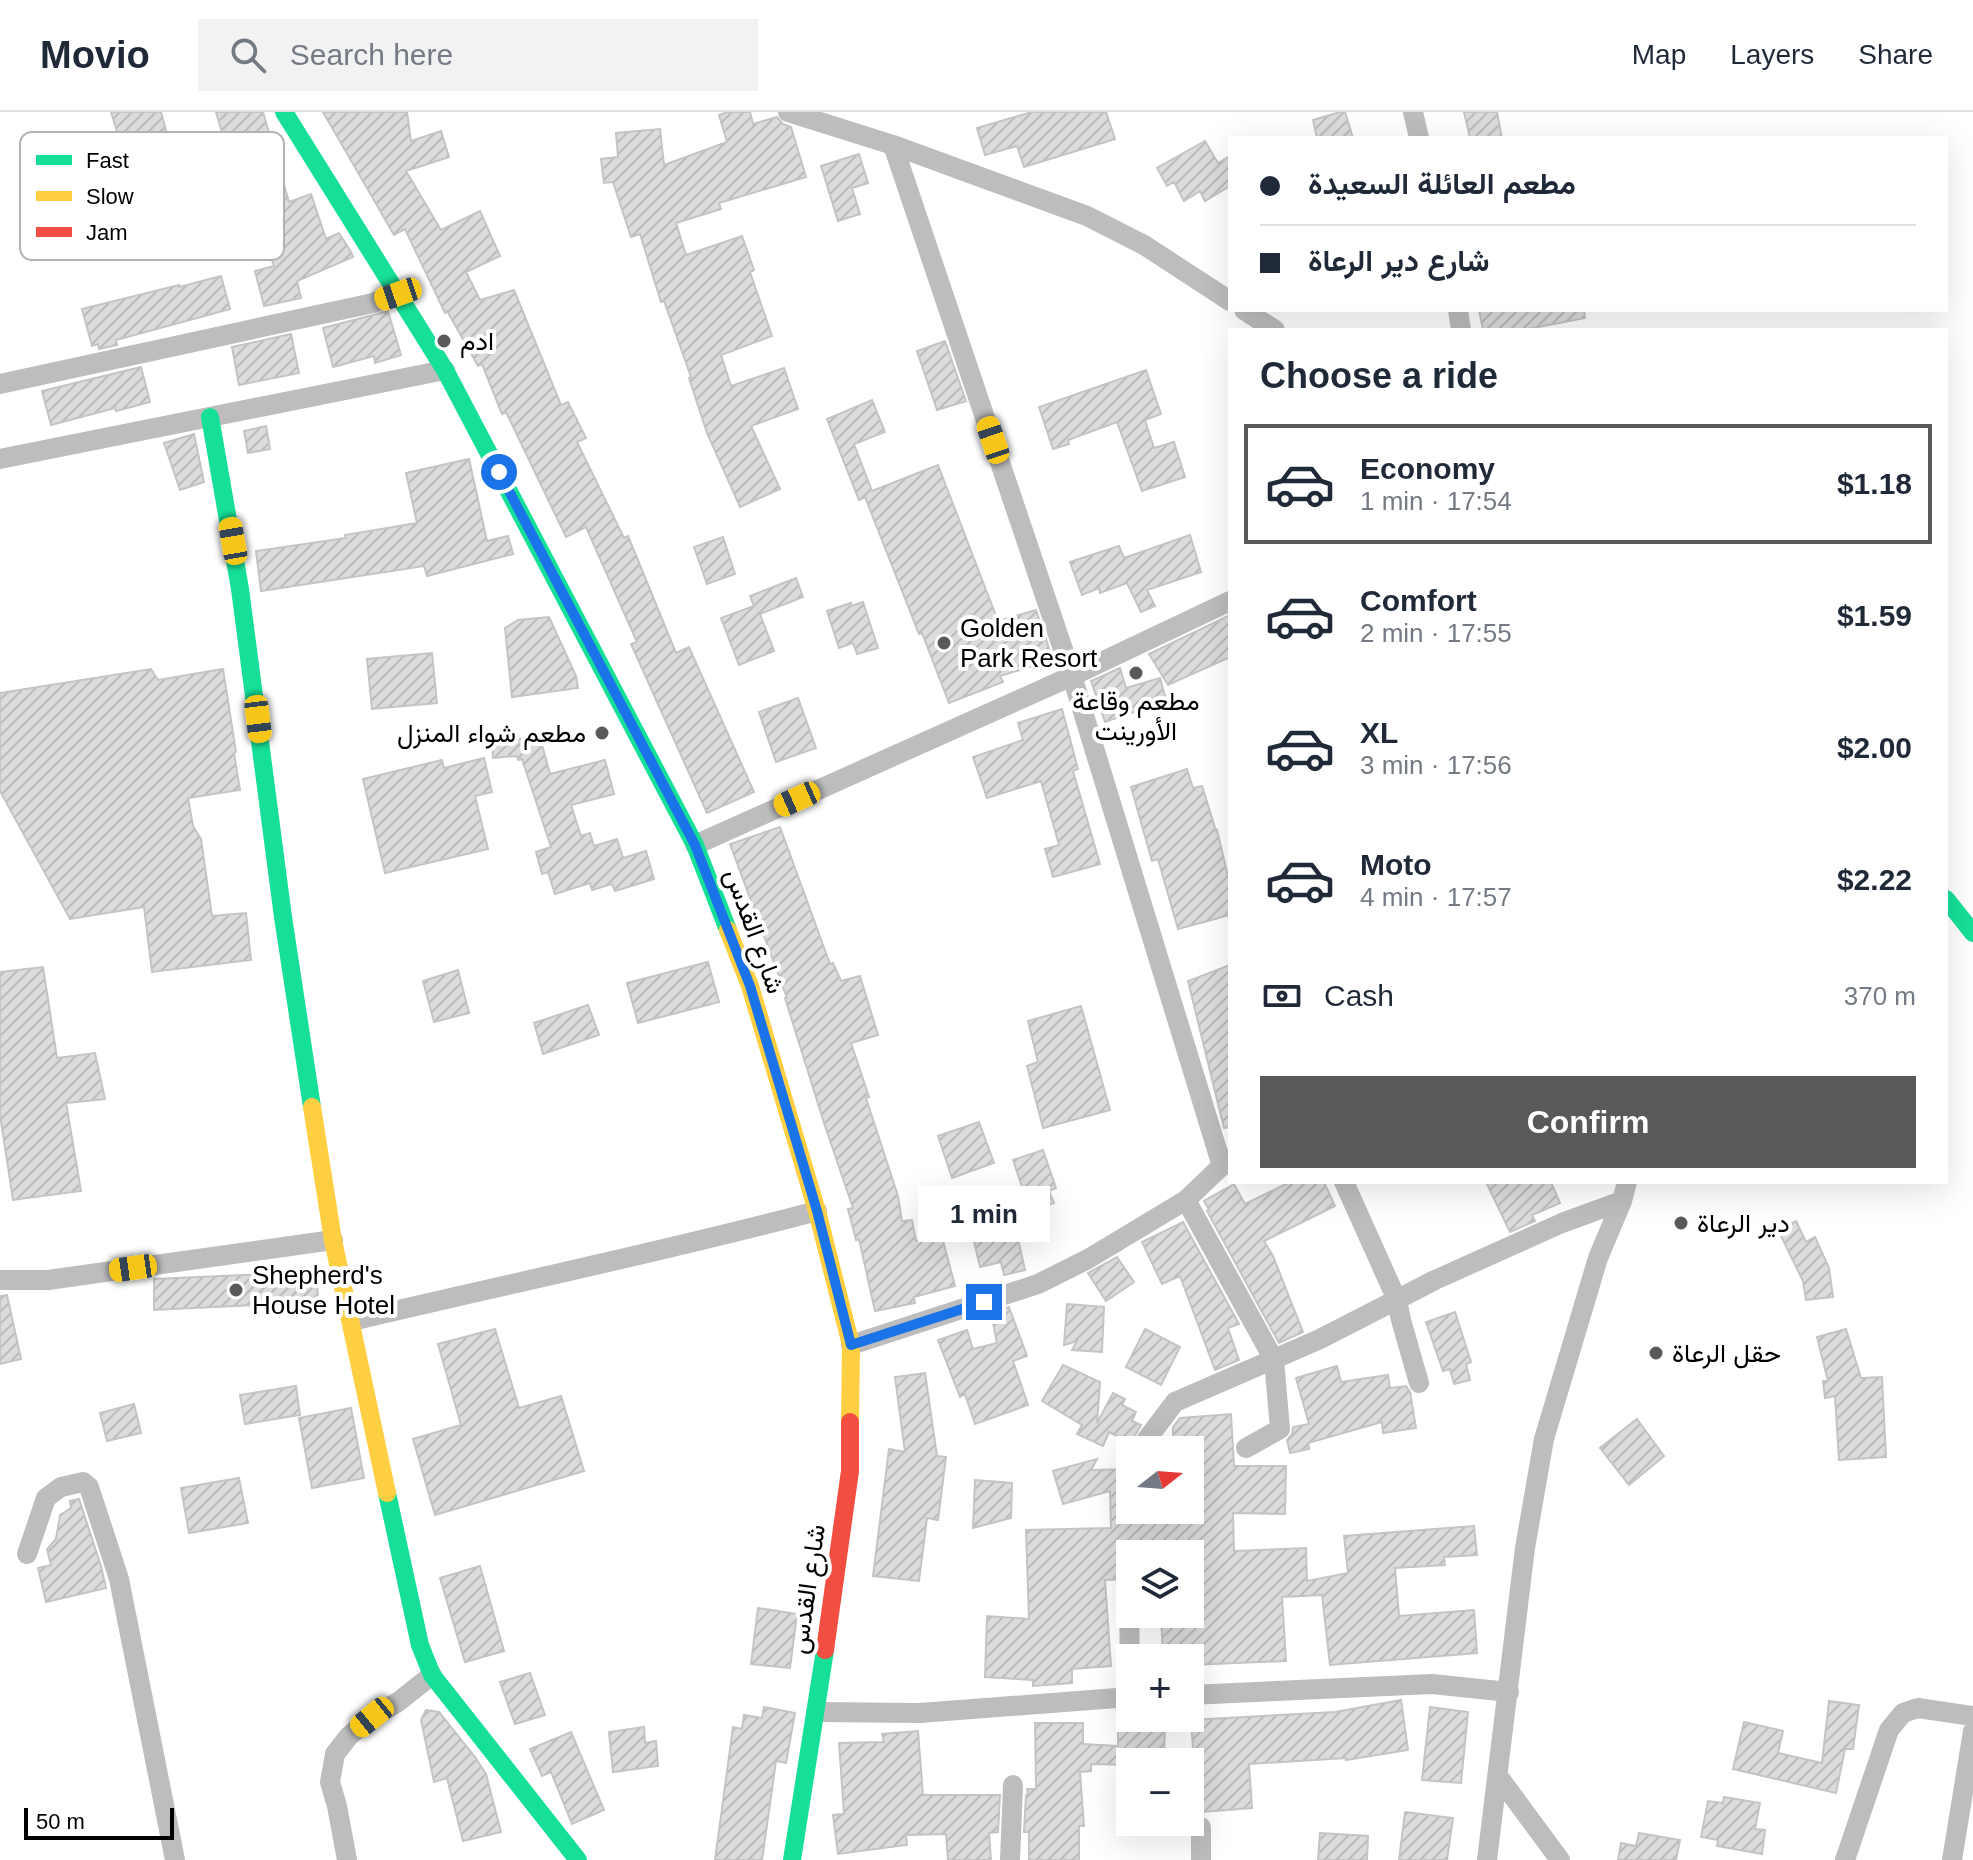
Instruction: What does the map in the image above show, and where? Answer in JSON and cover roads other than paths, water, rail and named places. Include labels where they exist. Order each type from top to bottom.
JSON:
[{"type":"main road","name":"شارع القدس","points":[[284,112],[445,370],[695,845],[750,986],[817,1211],[851,1345],[850,1471],[792,1860]]},
{"type":"main road","points":[[210,417],[242,602],[283,917],[333,1240],[420,1645],[432,1675],[578,1860]]},
{"type":"main road","points":[[1948,902],[1973,933]]},
{"type":"street","points":[[788,112],[893,145],[1087,216],[1144,245],[1228,300]]},
{"type":"street","points":[[1413,112],[1419,136]]},
{"type":"street","points":[[851,1345],[1038,1284],[1088,1259],[1186,1200],[1226,1162],[1072,676],[893,145]]},
{"type":"street","points":[[0,384],[373,303],[398,294]]},
{"type":"street","points":[[1247,312],[1272,328]]},
{"type":"street","points":[[0,459],[445,370]]},
{"type":"street","points":[[695,845],[1072,676],[1228,602]]},
{"type":"street","points":[[1345,1184],[1397,1300],[1419,1383]]},
{"type":"street","points":[[1149,1436],[1175,1402],[1320,1339],[1435,1280],[1624,1192]]},
{"type":"street","points":[[1487,1860],[1525,1548],[1544,1439],[1598,1258],[1624,1192]]},
{"type":"street","points":[[1186,1200],[1274,1360],[1280,1429],[1246,1448]]},
{"type":"street","points":[[352,1321],[572,1272],[817,1211]]},
{"type":"street","points":[[0,1280],[48,1280],[333,1240]]},
{"type":"street","points":[[27,1554],[46,1498],[61,1487],[83,1482],[89,1487],[119,1579],[175,1860]]},
{"type":"street","points":[[347,1860],[330,1782],[335,1754],[349,1736],[372,1717],[398,1702],[432,1675]]},
{"type":"street","points":[[1204,1694],[1432,1684],[1509,1692]]},
{"type":"street","points":[[816,1712],[920,1713],[1116,1698]]},
{"type":"street","points":[[1845,1860],[1889,1730],[1903,1713],[1918,1708],[1973,1716]]},
{"type":"street","points":[[1952,1860],[1973,1731]]},
{"type":"street","points":[[1498,1776],[1560,1860]]},
{"type":"street","points":[[1010,1860],[1013,1785]]},
{"type":"street","points":[[1201,1836],[1201,1860]]},
{"type":"place","name":"ادم","points":[[444,341]]},
{"type":"place","name":"Golden Park Resort","points":[[944,643]]},
{"type":"place","name":"مطعم وقاعة الأورينت","points":[[1136,673]]},
{"type":"place","name":"مطعم شواء المنزل","points":[[602,733]]},
{"type":"place","name":"دير الرعاة","points":[[1681,1223]]},
{"type":"place","name":"Shepherd's House Hotel","points":[[236,1290]]},
{"type":"place","name":"حقل الرعاة","points":[[1656,1353]]}]
